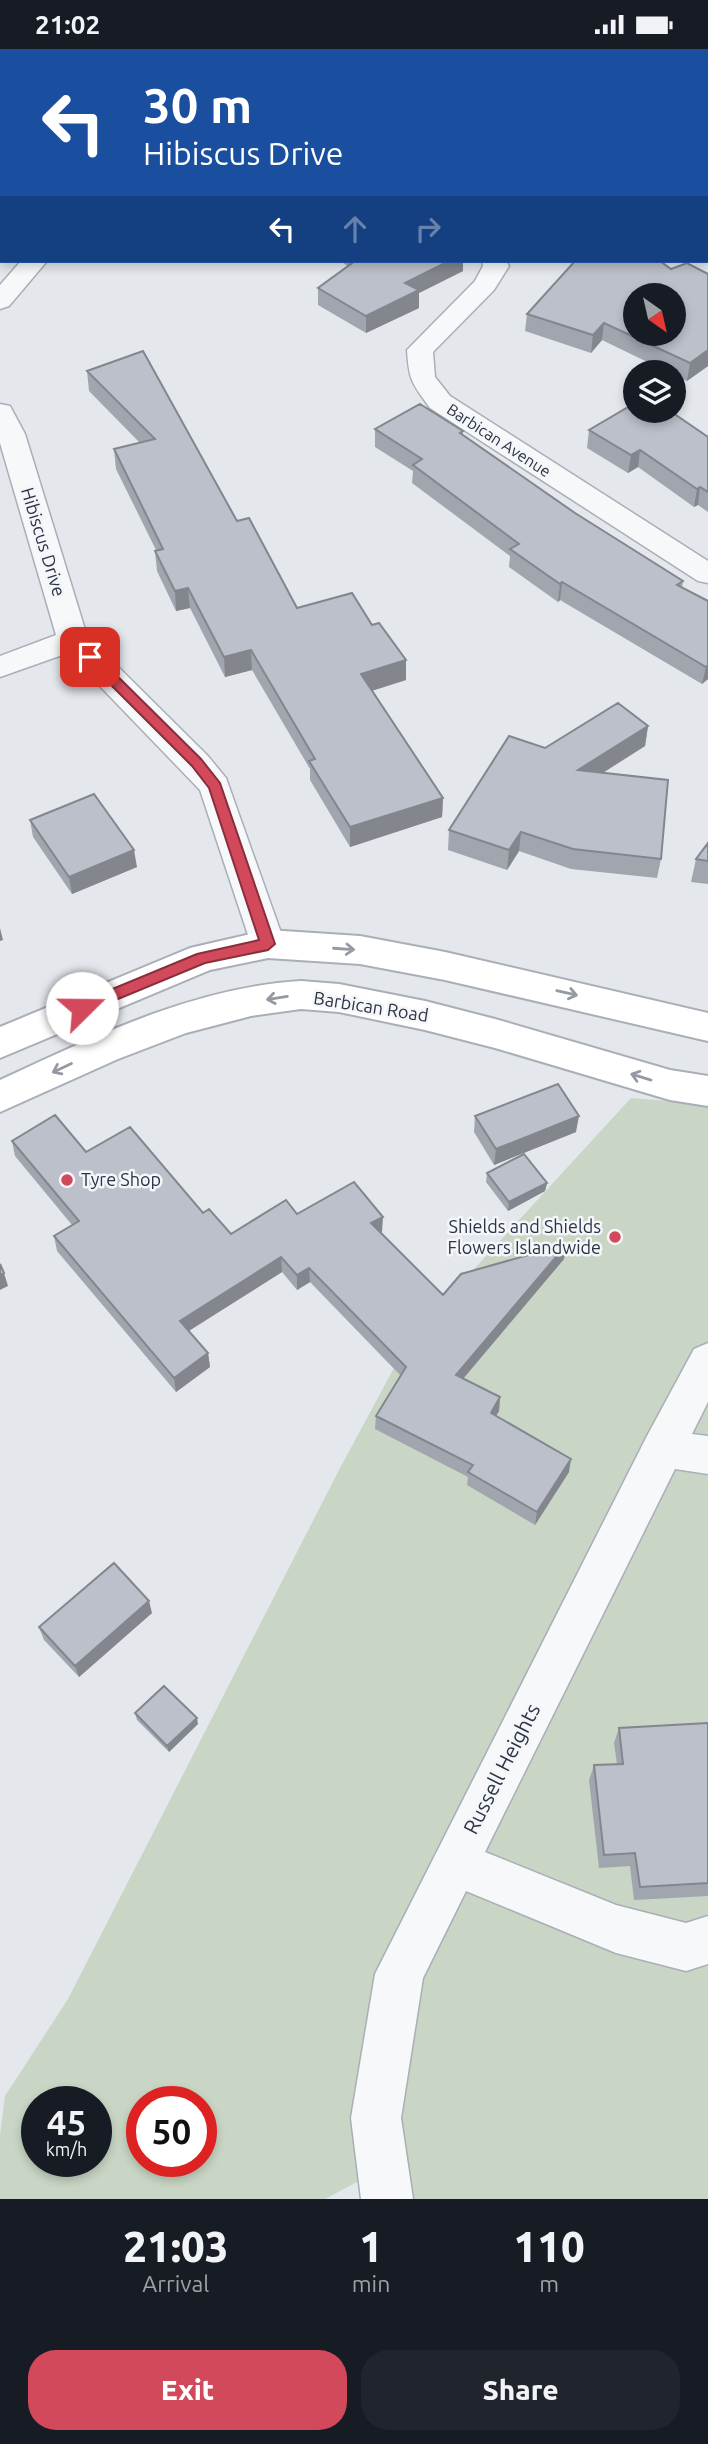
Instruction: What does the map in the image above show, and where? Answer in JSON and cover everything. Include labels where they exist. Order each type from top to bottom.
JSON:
[{"type":"main road","points":[[0,1042],[203,958],[268,944],[360,950],[445,966],[708,1027]]},
{"type":"main road","name":"Barbican Road","points":[[0,1097],[138,1033],[232,1006],[291,996],[346,999],[437,1017],[670,1085],[708,1091]]},
{"type":"street","points":[[0,300],[32,263]]},
{"type":"street","name":"Barbican Avenue","points":[[495,263],[496,266],[485,285],[420,350],[422,378],[440,402],[708,574]]},
{"type":"street","name":"Hibiscus Drive","points":[[0,412],[11,434],[73,639],[197,763],[215,786],[268,944]]},
{"type":"street","points":[[0,667],[73,639]]},
{"type":"street","name":"Russell Heights","points":[[387,2199],[376,2117],[399,1974],[708,1361]]},
{"type":"street","points":[[662,1449],[708,1455]]},
{"type":"street","points":[[455,1863],[616,1929],[686,1947],[708,1940]]},
{"type":"green space","points":[[631,1098],[708,1104],[708,2199],[382,2199],[372,2174],[325,2199],[0,2199],[0,2136],[5,2096],[68,1999],[339,1470],[409,1340]]},
{"type":"building","points":[[352,263],[445,263],[405,283],[419,290],[366,316],[318,288]]},
{"type":"building","points":[[573,263],[663,263],[671,269],[687,263],[708,274],[708,350],[690,363],[656,347],[686,347],[686,283],[623,283],[623,332],[604,323],[593,335],[527,314]]},
{"type":"building","points":[[143,351],[237,521],[249,518],[297,608],[352,593],[372,625],[379,623],[406,660],[361,674],[443,798],[350,827],[309,761],[315,759],[251,650],[224,657],[188,588],[175,591],[155,551],[163,549],[114,449],[155,439],[87,371]]},
{"type":"building","points":[[420,404],[463,431],[460,433],[575,513],[683,581],[677,585],[708,601],[708,665],[706,667],[562,582],[560,584],[510,549],[519,544],[413,465],[422,459],[375,429]]},
{"type":"building","points":[[623,410],[623,423],[686,422],[708,437],[708,492],[700,487],[697,489],[640,450],[631,455],[589,430]]},
{"type":"building","points":[[618,703],[648,726],[578,770],[668,780],[661,859],[573,849],[521,832],[509,850],[449,830],[509,736],[545,748]]},
{"type":"building","points":[[94,794],[134,850],[69,877],[30,820]]},
{"type":"building","points":[[708,843],[708,861],[696,859]]},
{"type":"building","points":[[558,1084],[579,1116],[496,1149],[475,1116]]},
{"type":"building","points":[[55,1115],[86,1152],[130,1127],[203,1213],[209,1209],[231,1234],[286,1200],[297,1214],[354,1182],[383,1217],[371,1223],[443,1295],[461,1274],[567,1244],[456,1375],[500,1397],[491,1413],[571,1459],[537,1512],[468,1472],[473,1465],[376,1416],[406,1367],[309,1268],[297,1275],[281,1257],[180,1321],[208,1353],[174,1378],[54,1236],[79,1221],[12,1141]]},
{"type":"building","points":[[524,1154],[547,1183],[509,1202],[487,1173]]},
{"type":"building","points":[[114,1563],[149,1601],[75,1666],[39,1627]]},
{"type":"building","points":[[164,1686],[197,1718],[167,1746],[135,1713]]},
{"type":"building","points":[[708,1723],[708,1883],[640,1887],[635,1853],[604,1855],[594,1765],[623,1764],[619,1728]]},
{"type":"place","name":"Tyre Shop","points":[[67,1180]]},
{"type":"place","name":"Shields and Shields Flowers Islandwide","points":[[615,1237]]},
{"type":"route","points":[[82,1008],[203,958],[268,944],[215,786],[197,763],[90,657]]}]
